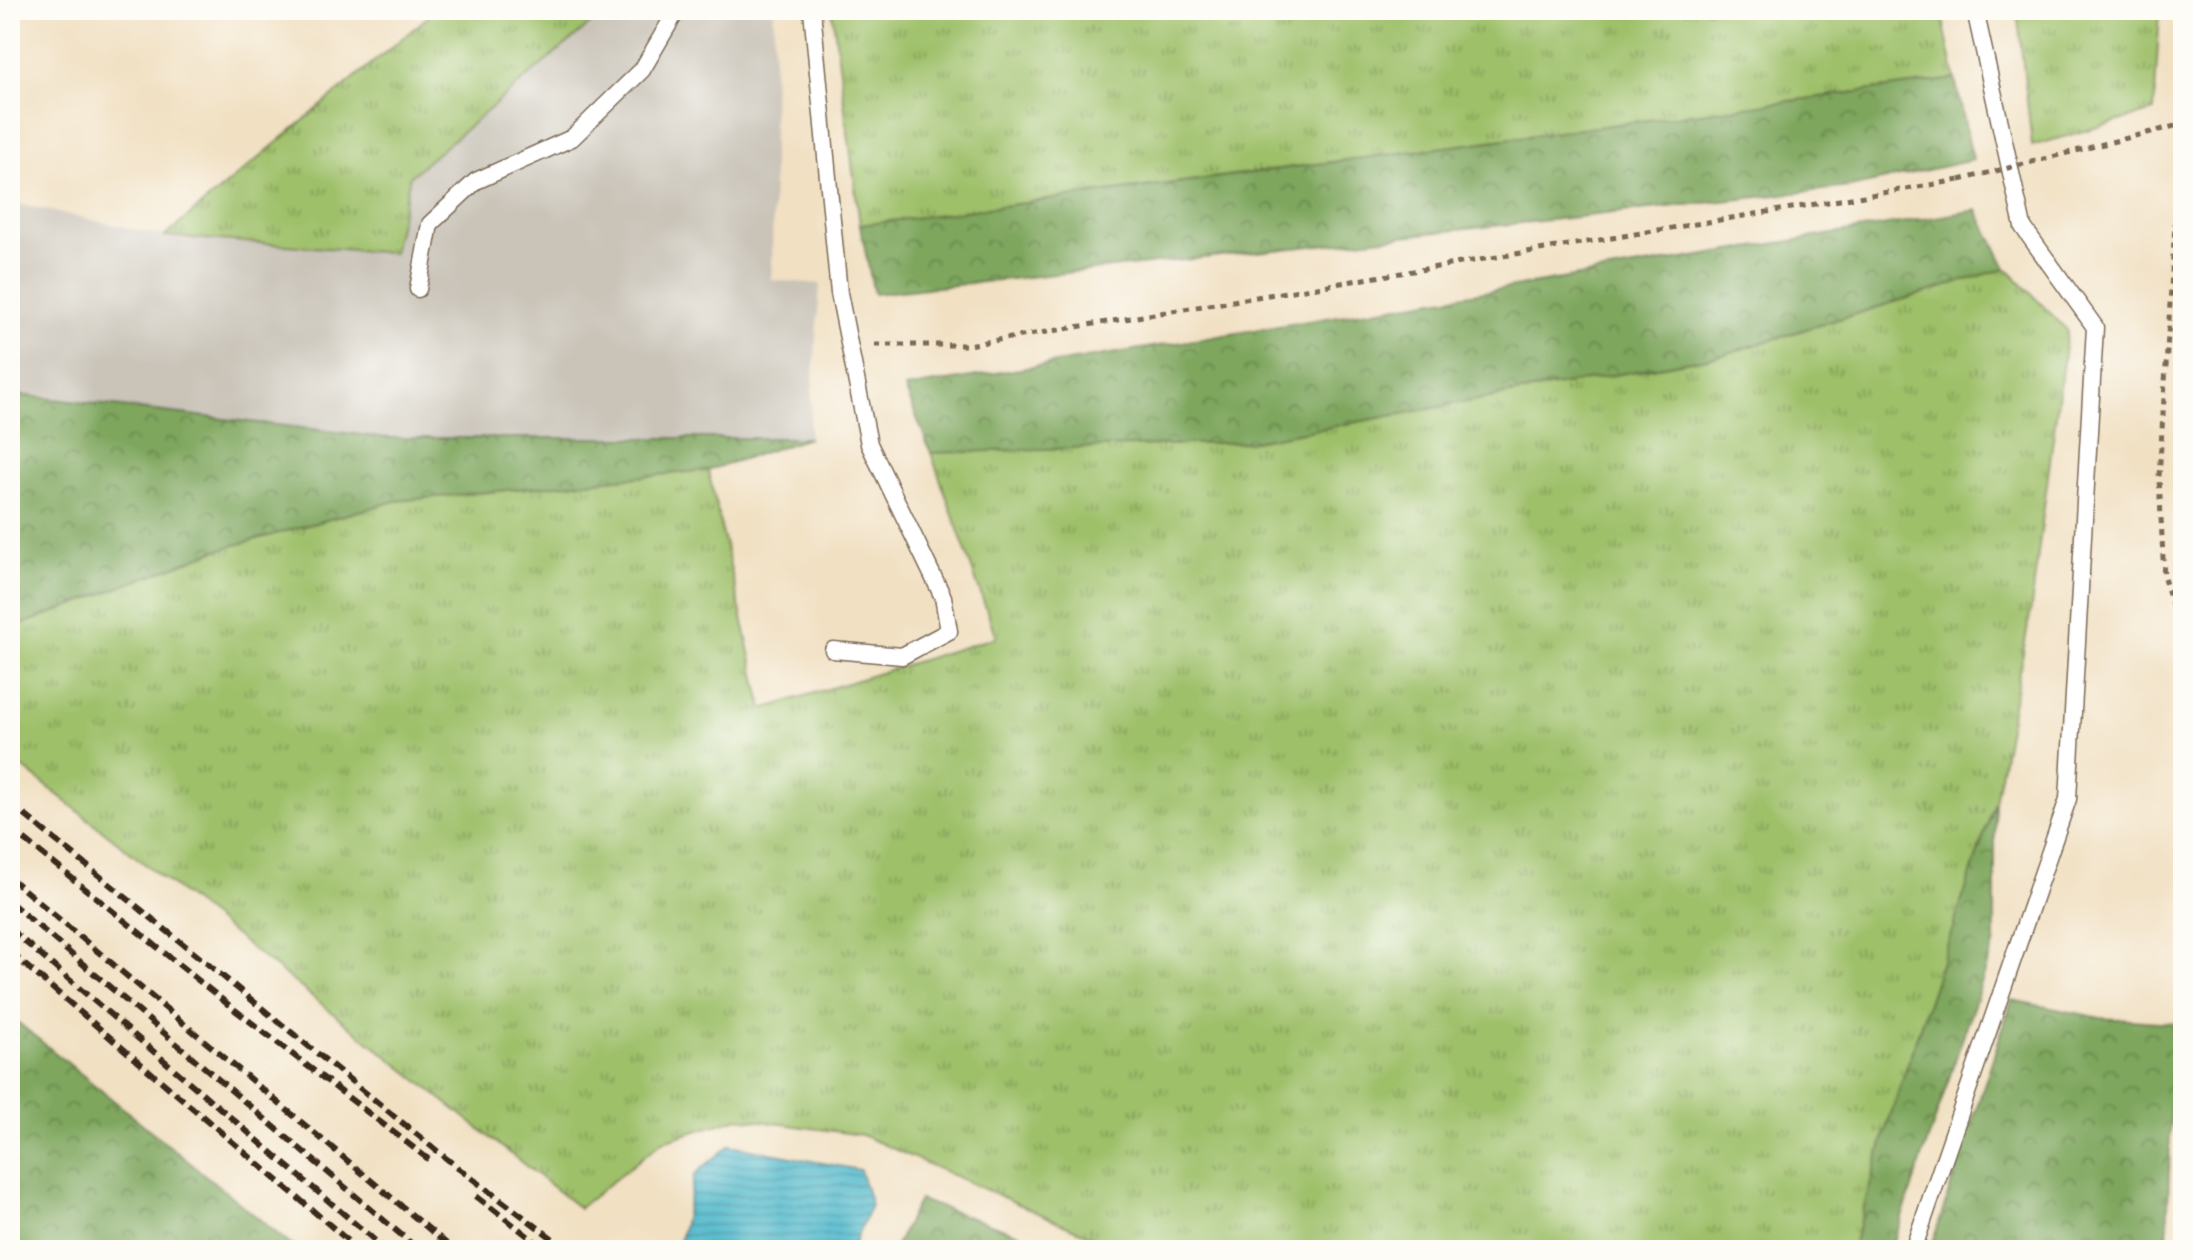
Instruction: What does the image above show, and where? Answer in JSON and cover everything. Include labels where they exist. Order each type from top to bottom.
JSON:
[{"type":"lane","points":[[418,289],[430,224],[476,181],[572,138],[642,70],[677,10]]},
{"type":"lane","points":[[812,10],[839,293],[869,444],[943,597],[949,631],[902,656],[833,650]]},
{"type":"lane","points":[[1913,1250],[2068,799],[2095,327],[2023,227],[1975,10]]},
{"type":"path","points":[[2183,99],[2159,477],[2164,578],[2183,639]]},
{"type":"path","points":[[849,345],[968,345],[1960,180],[2183,124]]},
{"type":"shaded area","points":[[607,10],[774,10],[772,280],[820,284],[809,438],[388,438],[10,394],[10,202],[165,236],[410,176]]},
{"type":"green space","points":[[436,10],[607,10],[410,176],[393,253],[165,236]]},
{"type":"green space","points":[[832,10],[1941,10],[1955,79],[860,225]]},
{"type":"green space","points":[[2017,10],[2160,10],[2154,111],[2032,146]]},
{"type":"green space","points":[[1955,79],[1973,160],[1850,187],[874,294],[860,225]]},
{"type":"green space","points":[[1977,210],[2006,268],[1718,356],[1248,442],[931,453],[905,388]]},
{"type":"green space","points":[[2006,268],[2067,330],[2030,615],[1995,802],[1886,1129],[1852,1250],[1122,1250],[862,1135],[739,1118],[663,1141],[579,1208],[10,757],[10,629],[214,551],[395,501],[708,470],[763,709],[996,637],[931,453],[1248,442],[1718,356]]},
{"type":"green space","points":[[10,394],[388,438],[809,438],[708,470],[395,501],[214,551],[10,629]]},
{"type":"green space","points":[[1995,802],[1995,942],[1891,1250],[1852,1250],[1886,1129]]},
{"type":"green space","points":[[2012,1000],[2101,1018],[2173,1023],[2167,1250],[1930,1250]]},
{"type":"green space","points":[[10,1016],[297,1250],[10,1250]]},
{"type":"green space","points":[[919,1200],[1067,1250],[906,1250],[896,1245]]},
{"type":"water","points":[[730,1145],[860,1170],[871,1205],[851,1250],[678,1250],[695,1174]]},
{"type":"railway","points":[[10,803],[458,1168],[568,1250]]},
{"type":"railway","points":[[10,828],[235,1010],[432,1162]]},
{"type":"railway","points":[[10,878],[454,1250]]},
{"type":"railway","points":[[10,902],[419,1250]]},
{"type":"railway","points":[[10,929],[386,1250]]},
{"type":"railway","points":[[10,952],[359,1250]]},
{"type":"railway","points":[[476,1196],[546,1250]]}]
